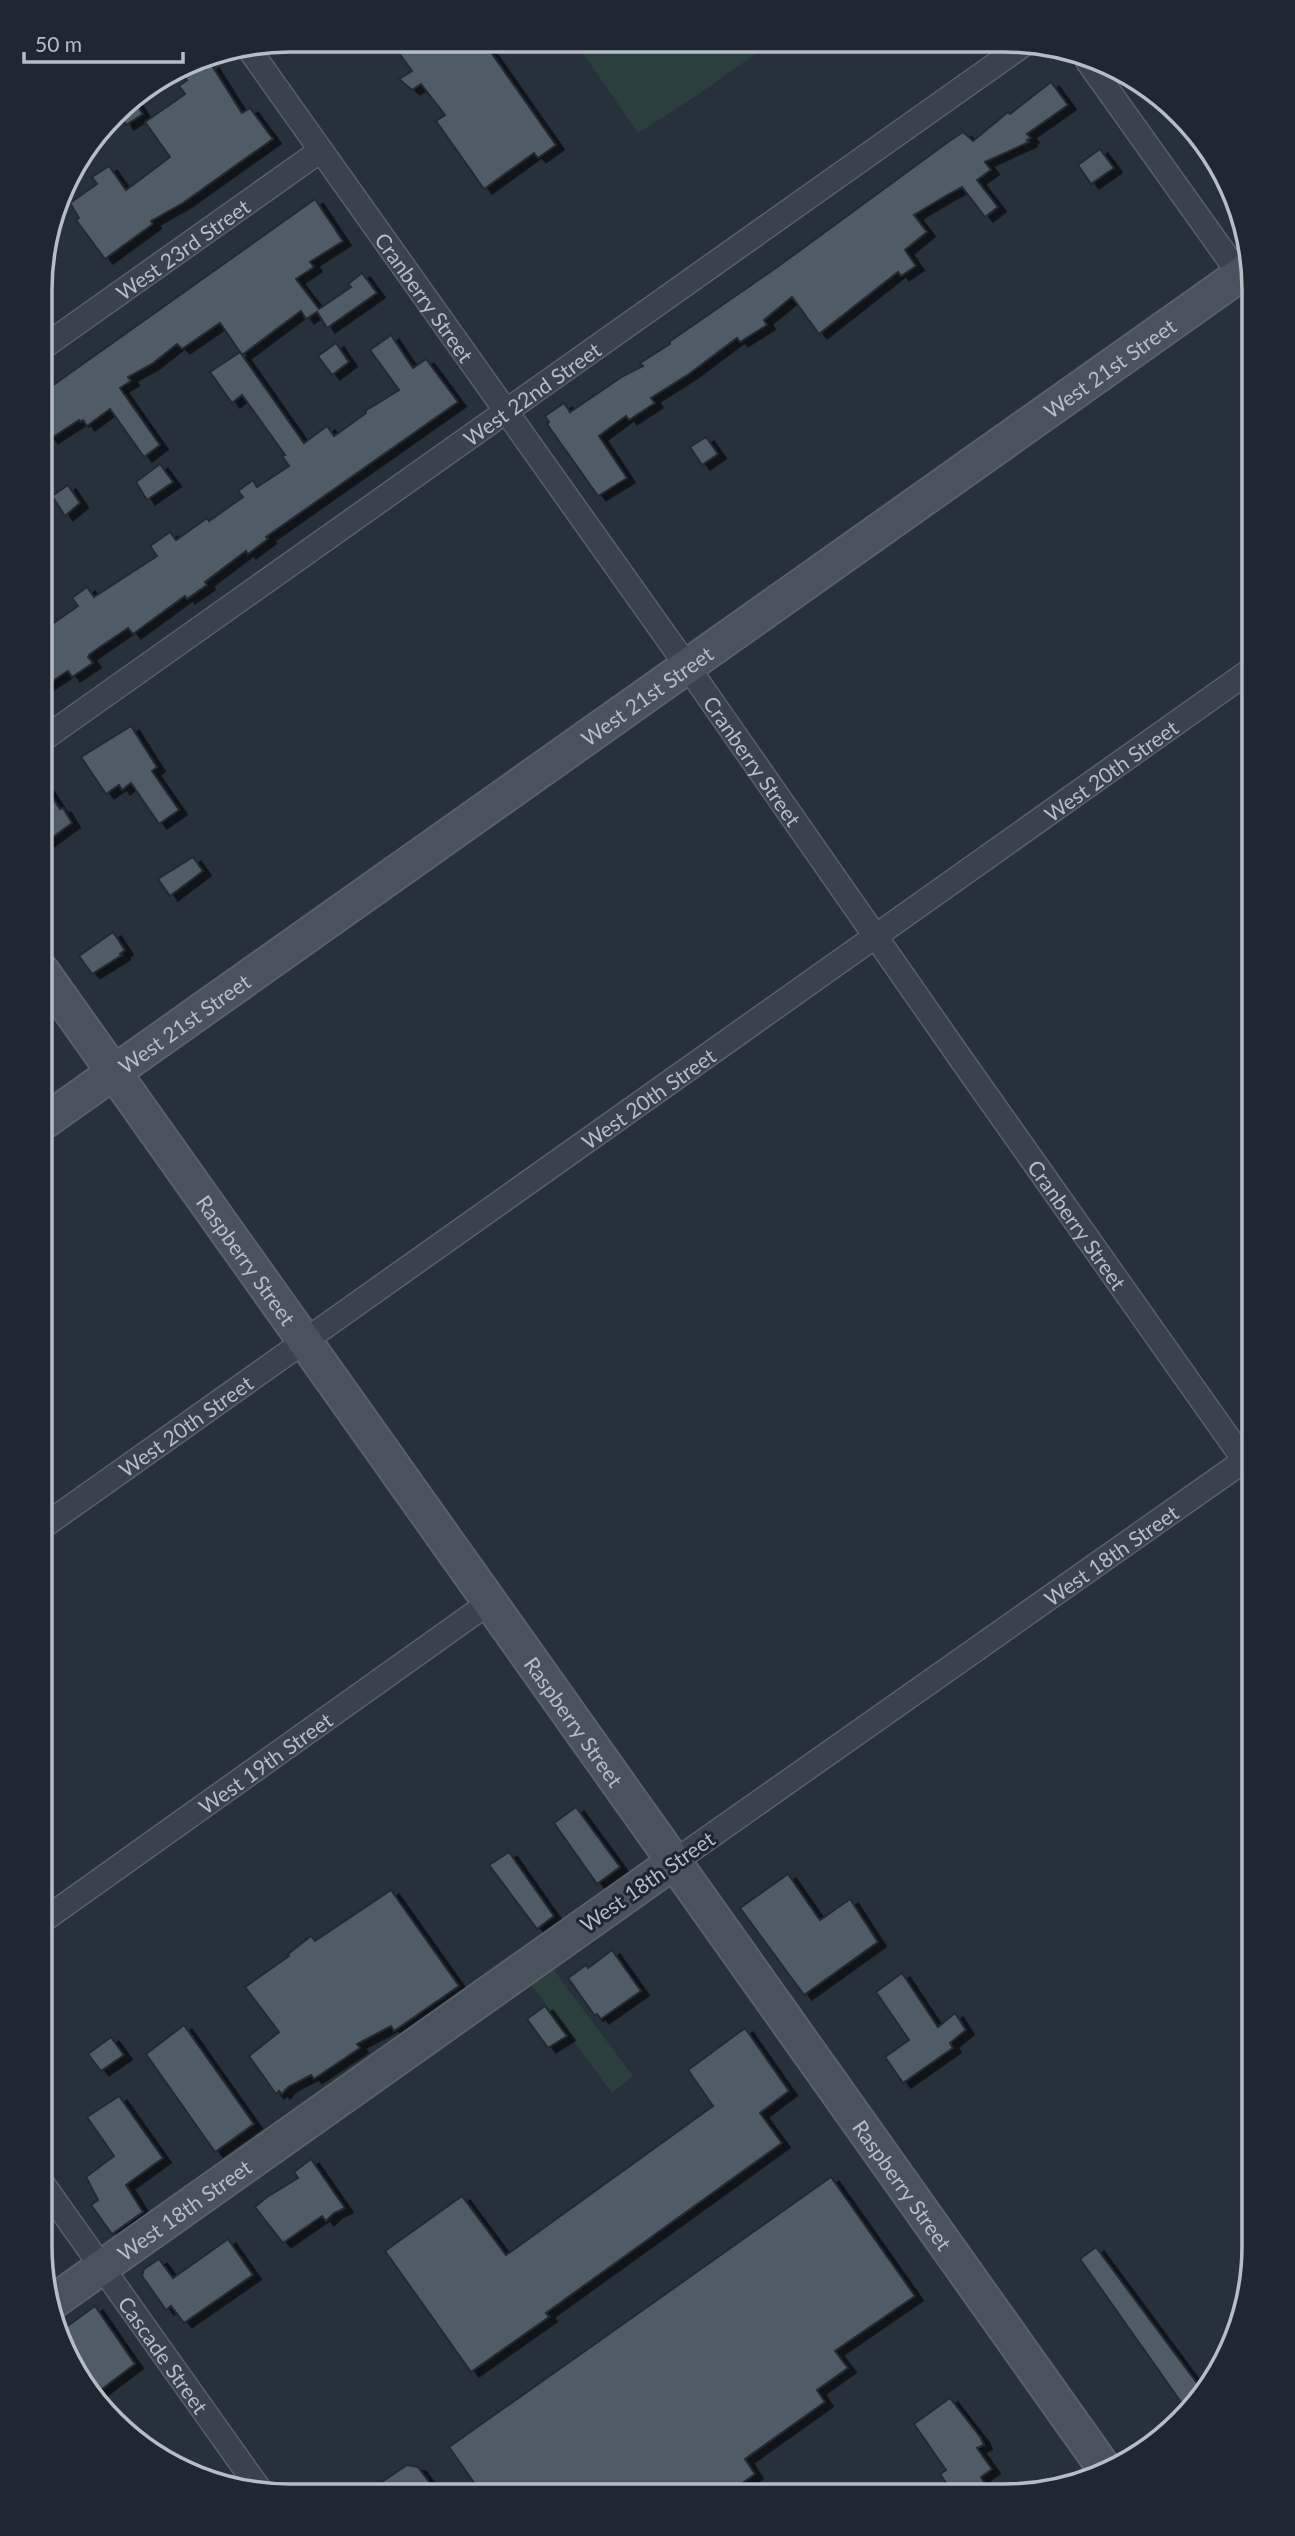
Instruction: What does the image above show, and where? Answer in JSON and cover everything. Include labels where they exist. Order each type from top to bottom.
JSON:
[{"type":"street","name":"West 22nd Street","points":[[52,733],[1012,53]]},
{"type":"street","name":"Cranberry Street","points":[[253,56],[687,666],[1242,1456]]},
{"type":"street","points":[[1094,71],[1241,265]]},
{"type":"street","name":"West 23rd Street","points":[[52,341],[320,151]]},
{"type":"street","name":"West 21st Street","points":[[52,1116],[1242,273]]},
{"type":"street","name":"West 20th Street","points":[[52,1520],[878,937],[1242,676]]},
{"type":"street","name":"Raspberry Street","points":[[52,985],[1101,2463]]},
{"type":"street","name":"West 18th Street","points":[[59,2298],[674,1862],[1242,1472]]},
{"type":"street","name":"West 19th Street","points":[[52,1914],[490,1602]]},
{"type":"street","name":"Cascade Street","points":[[52,2197],[253,2480]]},
{"type":"green space","points":[[758,52],[696,96],[638,133],[582,53]]},
{"type":"green space","points":[[553,1969],[633,2076],[612,2093],[531,1984]]},
{"type":"building","points":[[399,53],[491,53],[556,145],[538,158],[534,153],[484,189],[436,121],[445,115],[421,84],[412,90],[399,79],[412,71]]},
{"type":"building","points":[[213,66],[242,113],[250,108],[273,139],[183,203],[151,221],[153,224],[105,259],[76,220],[79,218],[70,203],[97,184],[92,177],[109,166],[126,190],[170,157],[145,122],[185,94],[179,86],[187,80],[185,77]]},
{"type":"building","points":[[1051,82],[1068,105],[1027,134],[1031,138],[1027,140],[1029,142],[985,162],[991,170],[977,180],[998,207],[985,217],[962,187],[949,194],[914,215],[927,232],[905,250],[916,266],[901,276],[898,272],[819,334],[792,297],[764,320],[767,325],[740,342],[737,338],[651,398],[655,403],[629,420],[626,416],[599,436],[627,478],[598,496],[547,424],[549,422],[545,416],[564,403],[570,412],[623,376],[643,366],[640,363],[948,142],[963,132],[973,141]]},
{"type":"building","points":[[139,108],[143,114],[126,125],[124,122]]},
{"type":"building","points":[[1100,149],[1114,168],[1091,184],[1078,165]]},
{"type":"building","points":[[315,199],[343,241],[310,262],[314,267],[296,279],[319,309],[351,287],[348,284],[362,273],[377,293],[327,328],[317,312],[306,319],[301,311],[242,355],[220,323],[182,349],[177,344],[152,364],[128,377],[131,381],[120,388],[160,445],[144,457],[110,409],[87,426],[83,420],[79,420],[52,438],[52,386]]},
{"type":"building","points":[[391,335],[413,368],[426,359],[458,402],[266,537],[268,539],[248,554],[246,551],[187,599],[185,596],[133,634],[128,628],[90,654],[88,657],[93,663],[72,677],[68,671],[52,681],[52,624],[78,606],[72,598],[87,587],[94,597],[157,556],[150,546],[170,532],[176,540],[243,497],[238,491],[253,480],[257,487],[289,466],[282,456],[285,455],[242,395],[232,403],[210,372],[240,352],[304,443],[327,426],[334,436],[366,413],[365,411],[399,390],[370,350]]},
{"type":"building","points":[[336,343],[349,362],[332,375],[318,356]]},
{"type":"building","points":[[706,437],[718,454],[702,465],[690,447]]},
{"type":"building","points":[[160,464],[173,482],[147,500],[136,482]]},
{"type":"building","points":[[68,485],[80,503],[65,516],[52,496]]},
{"type":"building","points":[[131,726],[157,767],[152,771],[179,810],[159,824],[131,783],[122,790],[119,785],[106,794],[81,757]]},
{"type":"building","points":[[52,797],[60,809],[63,808],[72,823],[52,838]]},
{"type":"building","points":[[193,857],[203,871],[170,896],[158,879]]},
{"type":"building","points":[[113,932],[125,950],[120,954],[122,955],[92,974],[79,956]]},
{"type":"building","points":[[576,1807],[620,1867],[597,1884],[554,1823]]},
{"type":"building","points":[[509,1852],[554,1916],[537,1929],[489,1865]]},
{"type":"building","points":[[788,1874],[820,1920],[850,1899],[878,1942],[804,1995],[740,1908]]},
{"type":"building","points":[[391,1890],[459,1986],[394,2031],[391,2026],[357,2044],[360,2048],[314,2079],[311,2075],[288,2087],[282,2094],[279,2091],[276,2094],[249,2056],[279,2032],[245,1987],[289,1956],[288,1954],[311,1936],[315,1941]]},
{"type":"building","points":[[612,1950],[641,1991],[601,2019],[597,2014],[595,2016],[568,1978],[586,1965],[588,1968]]},
{"type":"building","points":[[902,1973],[938,2027],[955,2013],[966,2030],[950,2043],[953,2048],[903,2083],[885,2057],[909,2040],[876,1992]]},
{"type":"building","points":[[545,2006],[567,2036],[548,2048],[527,2019]]},
{"type":"building","points":[[184,2025],[254,2124],[215,2152],[146,2054]]},
{"type":"building","points":[[745,2028],[789,2091],[760,2113],[782,2143],[546,2313],[549,2317],[471,2372],[385,2251],[462,2196],[506,2255],[713,2106],[688,2070]]},
{"type":"building","points":[[111,2037],[124,2055],[101,2071],[88,2054]]},
{"type":"building","points":[[119,2096],[163,2158],[126,2185],[143,2212],[112,2234],[91,2205],[98,2200],[86,2177],[114,2156],[87,2117]]},
{"type":"building","points":[[311,2159],[345,2208],[326,2221],[322,2216],[283,2243],[255,2207],[298,2178],[294,2172]]},
{"type":"building","points":[[831,2177],[915,2296],[835,2351],[848,2368],[817,2390],[825,2402],[745,2459],[755,2474],[741,2484],[475,2484],[449,2447]]},
{"type":"building","points":[[228,2239],[253,2275],[184,2323],[171,2306],[166,2310],[142,2276],[144,2269],[159,2259],[173,2278]]},
{"type":"building","points":[[1096,2247],[1197,2384],[1182,2403],[1080,2259]]},
{"type":"building","points":[[95,2306],[135,2364],[102,2389],[77,2351],[67,2327]]},
{"type":"building","points":[[950,2398],[984,2445],[977,2448],[992,2469],[981,2477],[985,2484],[945,2484],[940,2474],[946,2470],[914,2424]]},
{"type":"building","points":[[407,2465],[418,2467],[431,2484],[379,2484]]}]
